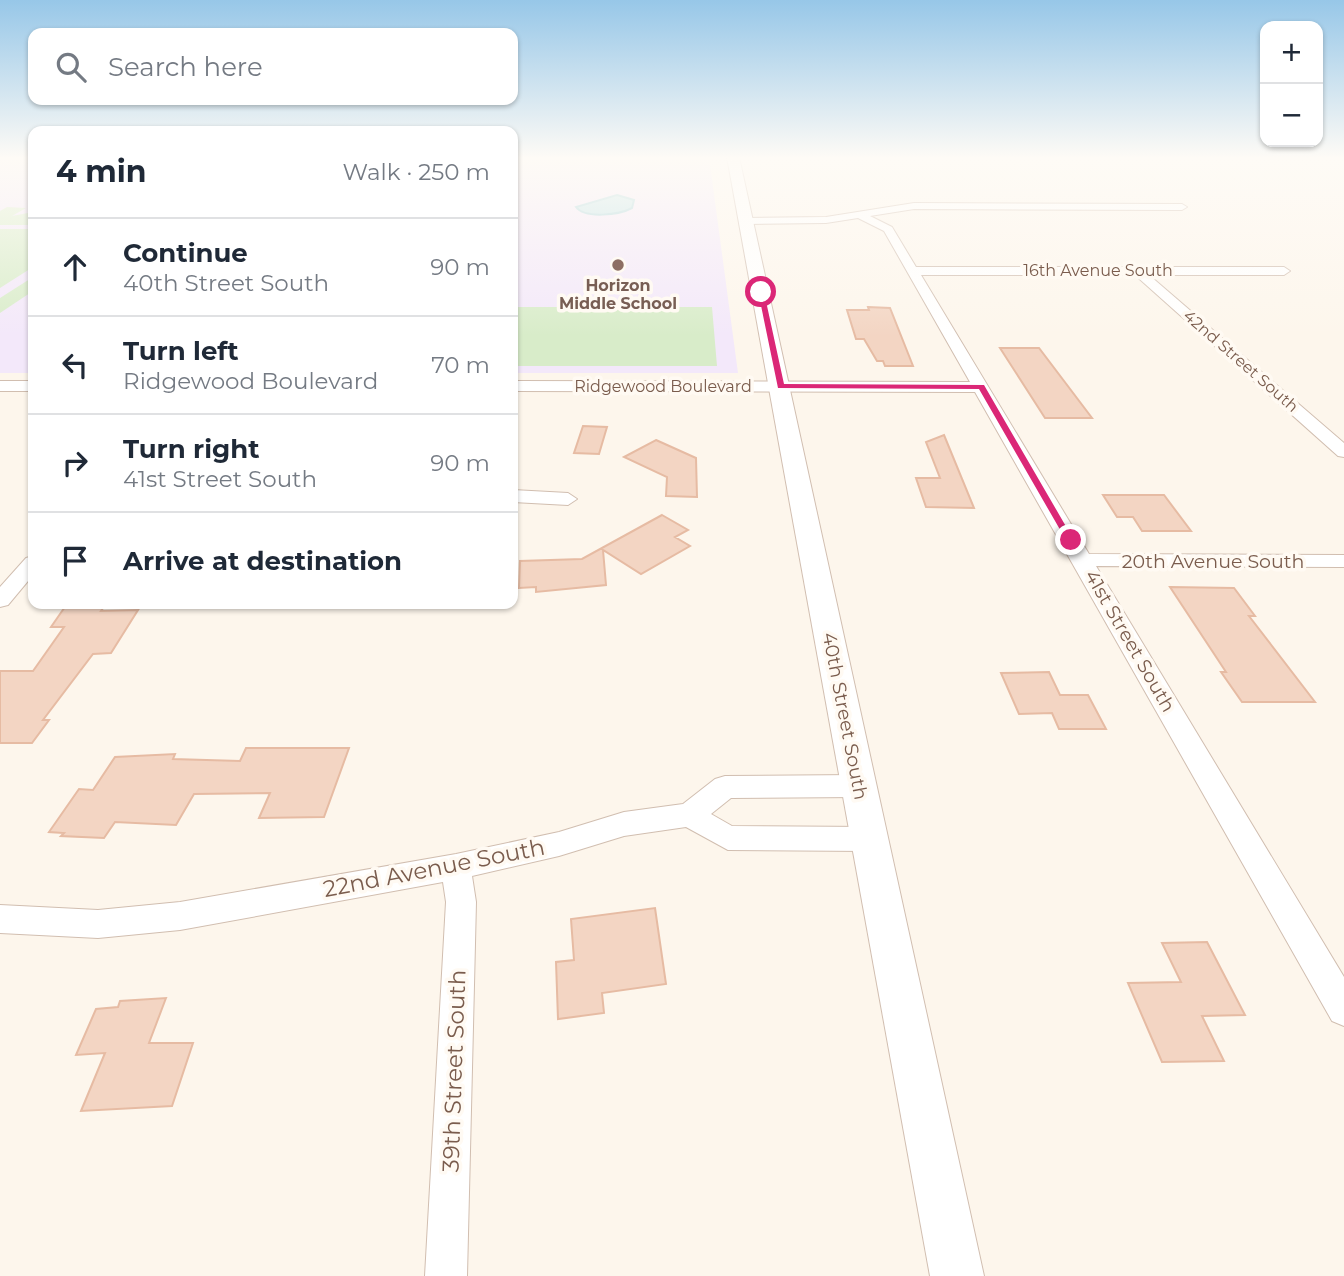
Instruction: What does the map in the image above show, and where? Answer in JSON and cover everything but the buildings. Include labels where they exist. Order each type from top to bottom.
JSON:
[{"type":"street","name":"40th Street South","points":[[744,217],[957,1276]]},
{"type":"street","points":[[745,221],[826,220],[849,217]]},
{"type":"street","name":"41st Street South","points":[[863,217],[888,229],[1344,1009]]},
{"type":"street","name":"42nd Street South","points":[[1137,270],[1344,452]]},
{"type":"street","name":"16th Avenue South","points":[[912,271],[1284,271]]},
{"type":"street","points":[[0,386],[28,386]]},
{"type":"street","name":"Ridgewood Boulevard","points":[[518,386],[981,387]]},
{"type":"street","points":[[518,496],[568,499]]},
{"type":"street","name":"20th Avenue South","points":[[1083,560],[1344,561]]},
{"type":"street","points":[[0,600],[28,568]]},
{"type":"street","points":[[858,786],[725,787],[690,815],[727,838],[869,839]]},
{"type":"street","name":"22nd Avenue South","points":[[0,919],[98,924],[180,916],[456,867],[559,844],[624,824],[690,815]]},
{"type":"street","name":"39th Street South","points":[[446,1276],[461,902],[456,867]]},
{"type":"shaded area","points":[[0,217],[28,217],[28,373],[0,373]]},
{"type":"shaded area","name":"Horizon Middle School","points":[[518,217],[717,217],[738,373],[518,373]]},
{"type":"green space","points":[[0,217],[28,217],[28,225],[0,225]]},
{"type":"green space","points":[[0,229],[28,229],[28,270],[0,288]]},
{"type":"green space","points":[[28,280],[28,294],[0,313],[0,298]]},
{"type":"green space","points":[[518,307],[712,307],[717,366],[518,366]]},
{"type":"place","name":"Horizon Middle School","points":[[618,265]]},
{"type":"route","points":[[761,292],[780,386],[981,387],[1071,540]]}]
